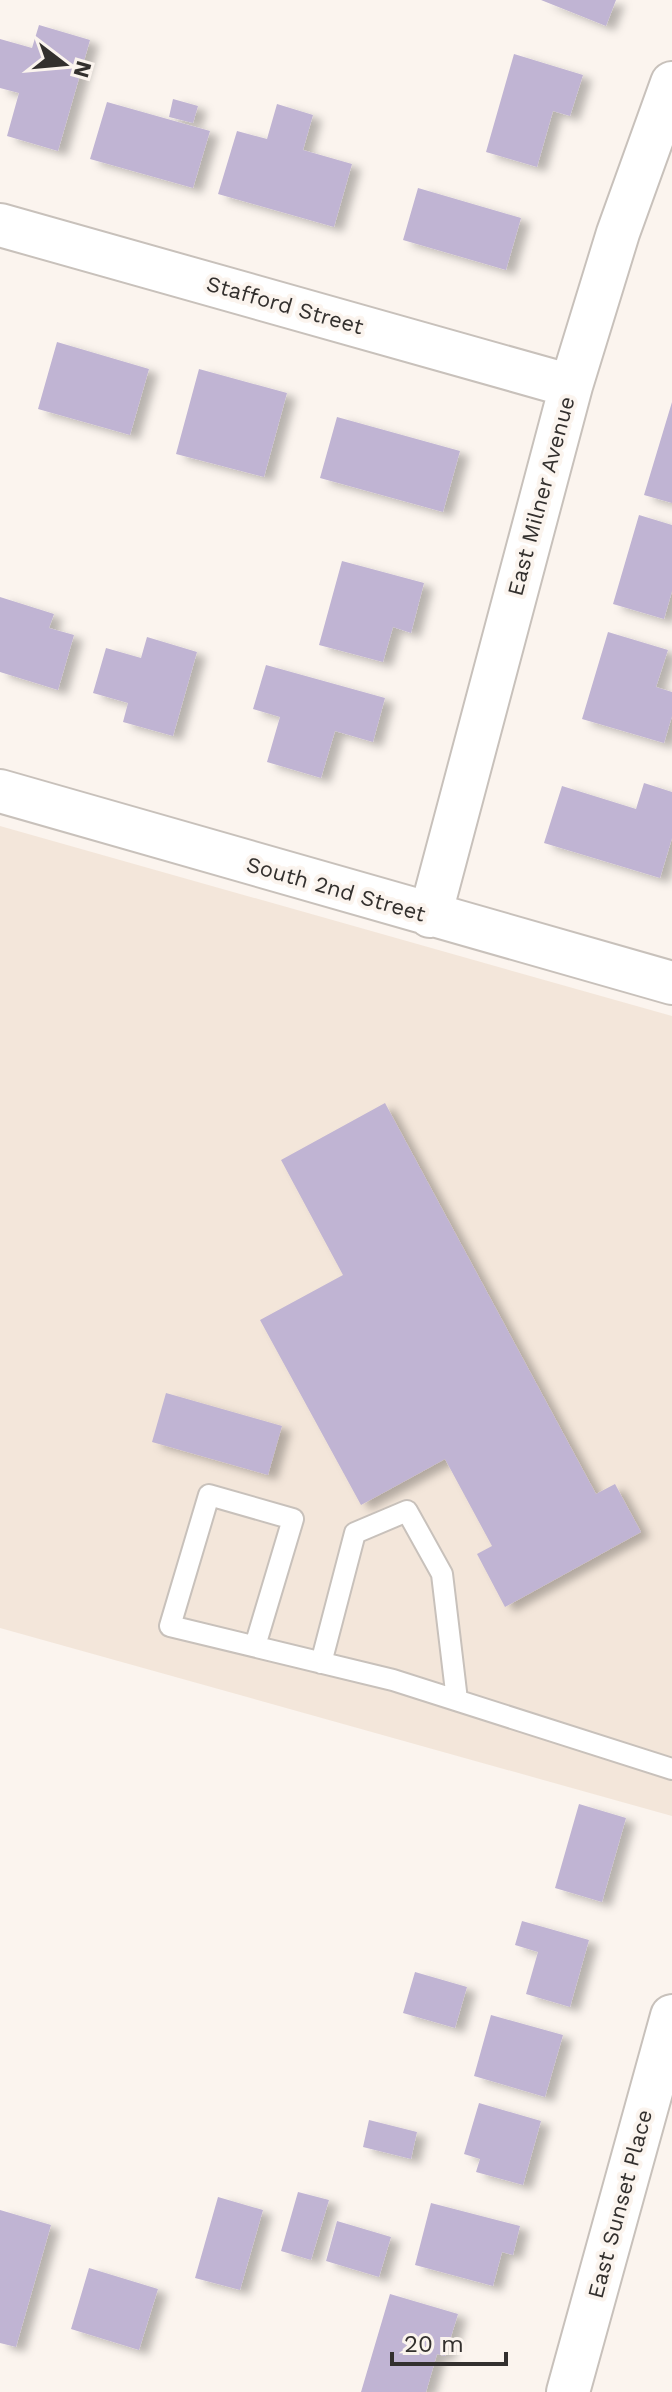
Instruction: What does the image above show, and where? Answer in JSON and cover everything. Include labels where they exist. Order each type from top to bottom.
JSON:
[{"type":"street","name":"East Milner Avenue","points":[[430,916],[571,386],[618,233],[672,83]]},
{"type":"street","name":"Stafford Street","points":[[0,225],[571,386]]},
{"type":"street","name":"South 2nd Street","points":[[0,791],[672,983]]},
{"type":"street","name":"East Sunset Place","points":[[568,2392],[672,2016]]},
{"type":"lane","points":[[255,1646],[293,1519],[209,1495],[170,1626],[457,1700],[672,1769]]},
{"type":"lane","points":[[321,1663],[355,1533],[407,1511],[442,1574],[457,1700]]},
{"type":"shaded area","points":[[0,826],[672,1016],[672,1816],[0,1628]]},
{"type":"building","points":[[541,0],[616,0],[606,26]]},
{"type":"building","points":[[39,25],[90,40],[58,151],[7,136],[19,93],[0,88],[0,39],[32,48]]},
{"type":"building","points":[[514,54],[583,75],[570,116],[553,111],[537,167],[486,152]]},
{"type":"building","points":[[173,99],[198,106],[193,123],[169,117]]},
{"type":"building","points":[[107,102],[210,131],[193,188],[90,159]]},
{"type":"building","points":[[277,104],[313,115],[303,150],[352,164],[334,227],[218,194],[237,131],[267,139]]},
{"type":"building","points":[[418,188],[521,218],[506,270],[403,240]]},
{"type":"building","points":[[57,342],[149,369],[130,435],[38,409]]},
{"type":"building","points":[[199,369],[287,393],[264,477],[176,454]]},
{"type":"building","points":[[672,402],[672,503],[644,495]]},
{"type":"building","points":[[337,417],[460,451],[443,512],[320,478]]},
{"type":"building","points":[[639,515],[672,525],[672,591],[664,619],[613,604]]},
{"type":"building","points":[[342,561],[424,583],[411,633],[393,627],[383,662],[319,645]]},
{"type":"building","points":[[0,597],[54,614],[49,628],[74,635],[58,690],[0,672]]},
{"type":"building","points":[[608,632],[668,650],[656,687],[672,692],[672,716],[664,743],[582,719]]},
{"type":"building","points":[[147,637],[197,652],[173,736],[123,722],[128,703],[93,693],[106,648],[141,658]]},
{"type":"building","points":[[266,665],[385,698],[373,742],[335,731],[321,778],[267,762],[280,717],[253,709]]},
{"type":"building","points":[[644,783],[672,792],[672,838],[660,878],[544,843],[562,786],[636,809]]},
{"type":"building","points":[[385,1103],[596,1494],[615,1484],[641,1532],[505,1607],[477,1554],[492,1546],[445,1459],[361,1505],[260,1320],[343,1275],[281,1160]]},
{"type":"building","points":[[166,1393],[282,1426],[268,1475],[152,1442]]},
{"type":"building","points":[[579,1804],[626,1818],[602,1902],[555,1888]]},
{"type":"building","points":[[522,1921],[589,1940],[570,2007],[526,1994],[538,1952],[515,1945]]},
{"type":"building","points":[[415,1972],[467,1987],[455,2028],[403,2013]]},
{"type":"building","points":[[491,2015],[563,2035],[545,2097],[474,2076]]},
{"type":"building","points":[[479,2103],[541,2121],[523,2185],[476,2172],[480,2159],[464,2154]]},
{"type":"building","points":[[369,2120],[417,2132],[411,2159],[363,2147]]},
{"type":"building","points":[[298,2192],[329,2200],[311,2260],[281,2251]]},
{"type":"building","points":[[218,2197],[263,2210],[240,2290],[195,2278]]},
{"type":"building","points":[[431,2203],[520,2226],[513,2255],[502,2252],[493,2286],[415,2265]]},
{"type":"building","points":[[0,2210],[51,2225],[16,2347],[0,2343]]},
{"type":"building","points":[[337,2221],[391,2237],[379,2277],[326,2261]]},
{"type":"building","points":[[89,2268],[158,2289],[139,2350],[71,2329]]},
{"type":"building","points":[[390,2294],[458,2314],[445,2356],[437,2354],[426,2392],[361,2392]]}]
